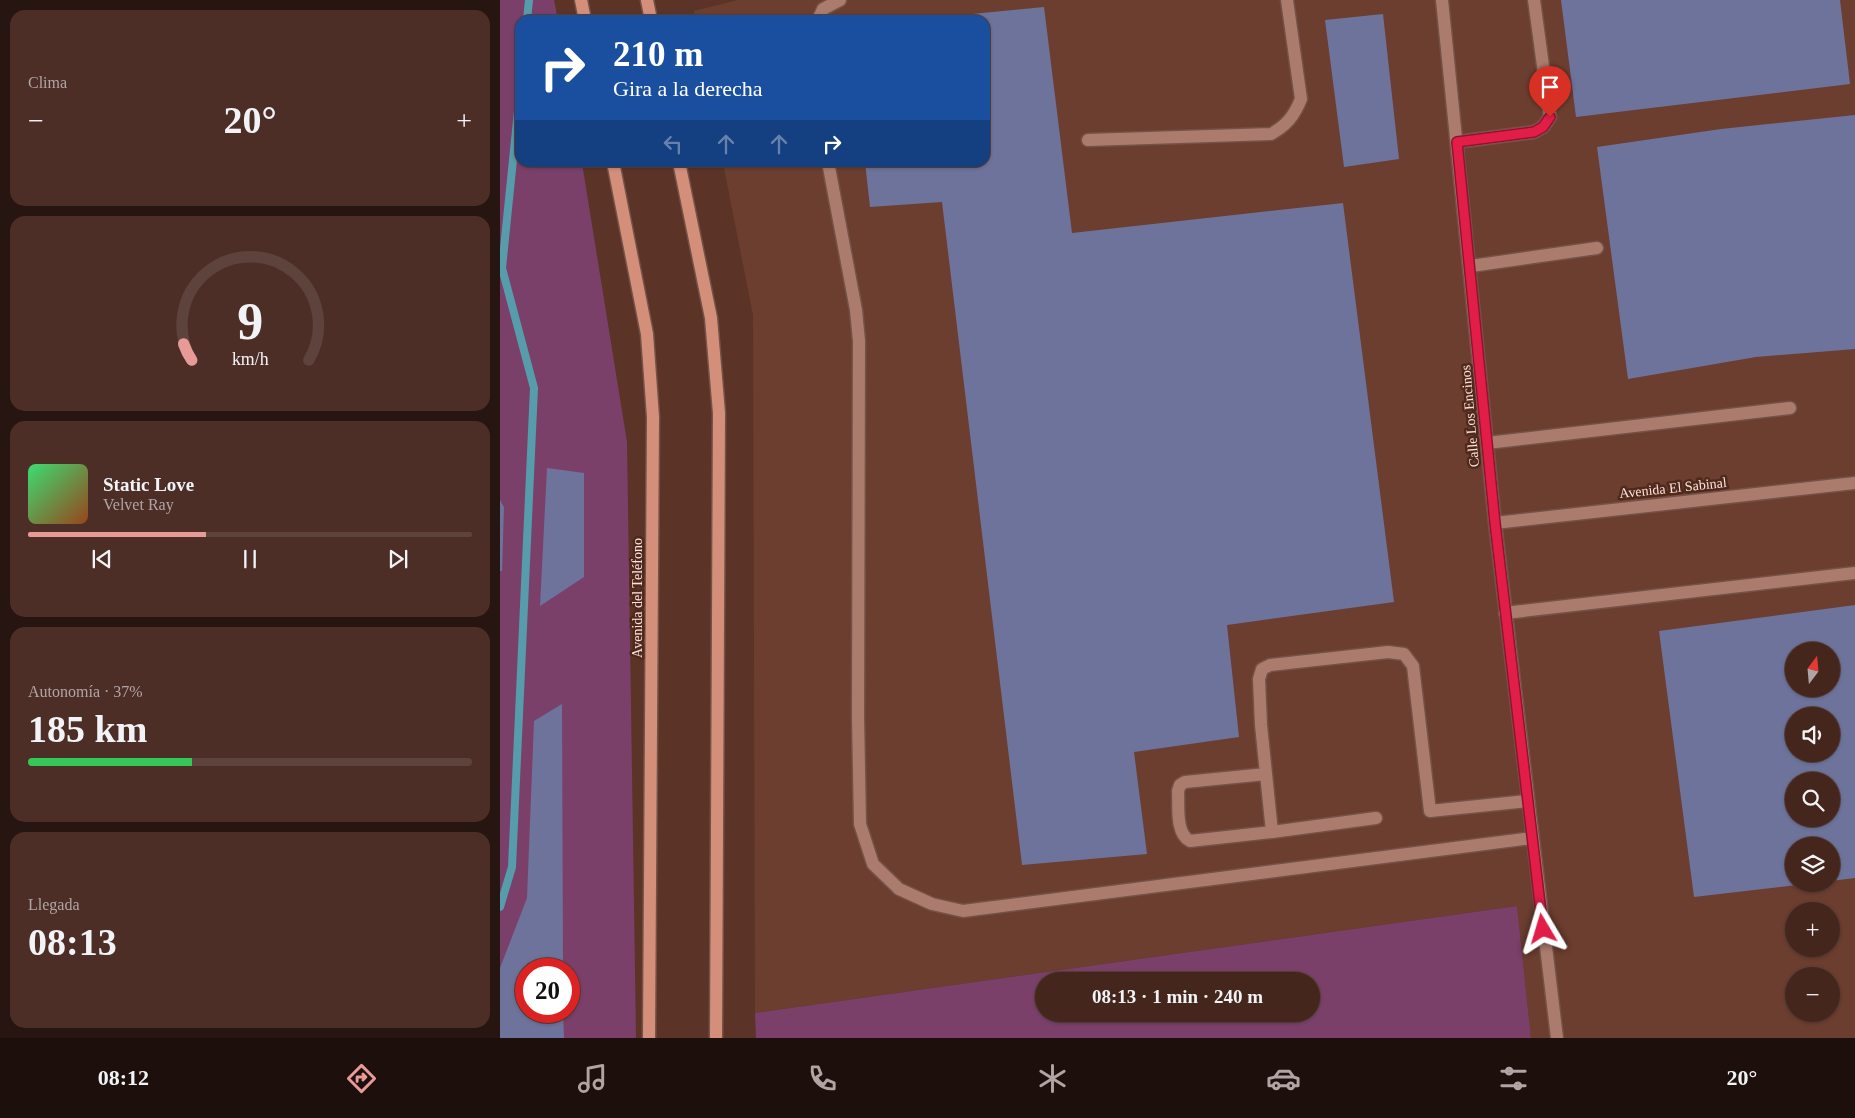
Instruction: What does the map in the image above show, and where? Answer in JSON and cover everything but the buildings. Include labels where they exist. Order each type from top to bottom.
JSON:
[{"type":"main road","points":[[582,0],[584,15]]},
{"type":"main road","points":[[647,0],[650,15]]},
{"type":"main road","name":"Avenida del Teléfono","points":[[614,167],[647,334],[653,417],[648,1038]]},
{"type":"main road","points":[[681,167],[710,318],[719,413],[716,1038]]},
{"type":"lane","points":[[820,15],[823,9],[840,0]]},
{"type":"lane","points":[[1088,140],[1271,134],[1285,127],[1296,113],[1301,99],[1287,0]]},
{"type":"lane","name":"Calle Los Encinos","points":[[1442,0],[1495,523],[1557,1038]]},
{"type":"lane","points":[[1457,142],[1534,132],[1543,127],[1550,117],[1534,0]]},
{"type":"lane","points":[[829,167],[856,310],[860,341],[858,717],[860,824],[872,864],[899,889],[932,904],[963,911],[1532,838]]},
{"type":"lane","points":[[1470,266],[1597,248]]},
{"type":"lane","points":[[1487,443],[1790,408]]},
{"type":"lane","name":"Avenida El Sabinal","points":[[1495,523],[1855,483]]},
{"type":"lane","points":[[1505,613],[1855,572]]},
{"type":"lane","points":[[1272,832],[1259,679],[1262,669],[1270,665],[1388,652],[1404,654],[1413,666],[1430,811],[1528,801]]},
{"type":"lane","points":[[1266,774],[1186,782],[1180,785],[1178,791],[1181,831],[1184,838],[1190,841],[1376,818]]},
{"type":"shaded area","points":[[500,0],[554,0],[557,15],[515,15],[515,167],[583,167],[627,442],[636,1038],[500,1038]]},
{"type":"shaded area","points":[[738,0],[1855,0],[1855,1038],[1531,1038],[1517,906],[1047,972],[1035,972],[1035,974],[755,1013],[753,315],[724,167],[990,167],[990,15],[695,15],[694,11]]},
{"type":"shaded area","points":[[1517,906],[1531,1038],[756,1038],[755,1013],[1035,974],[1035,1022],[1320,1022],[1320,972],[1047,972]]},
{"type":"waterway","points":[[528,15],[529,0]]},
{"type":"waterway","points":[[500,907],[512,867],[534,388],[502,268],[515,140]]},
{"type":"route","points":[[1543,929],[1495,523],[1457,142],[1534,132],[1543,127],[1550,117]]}]
